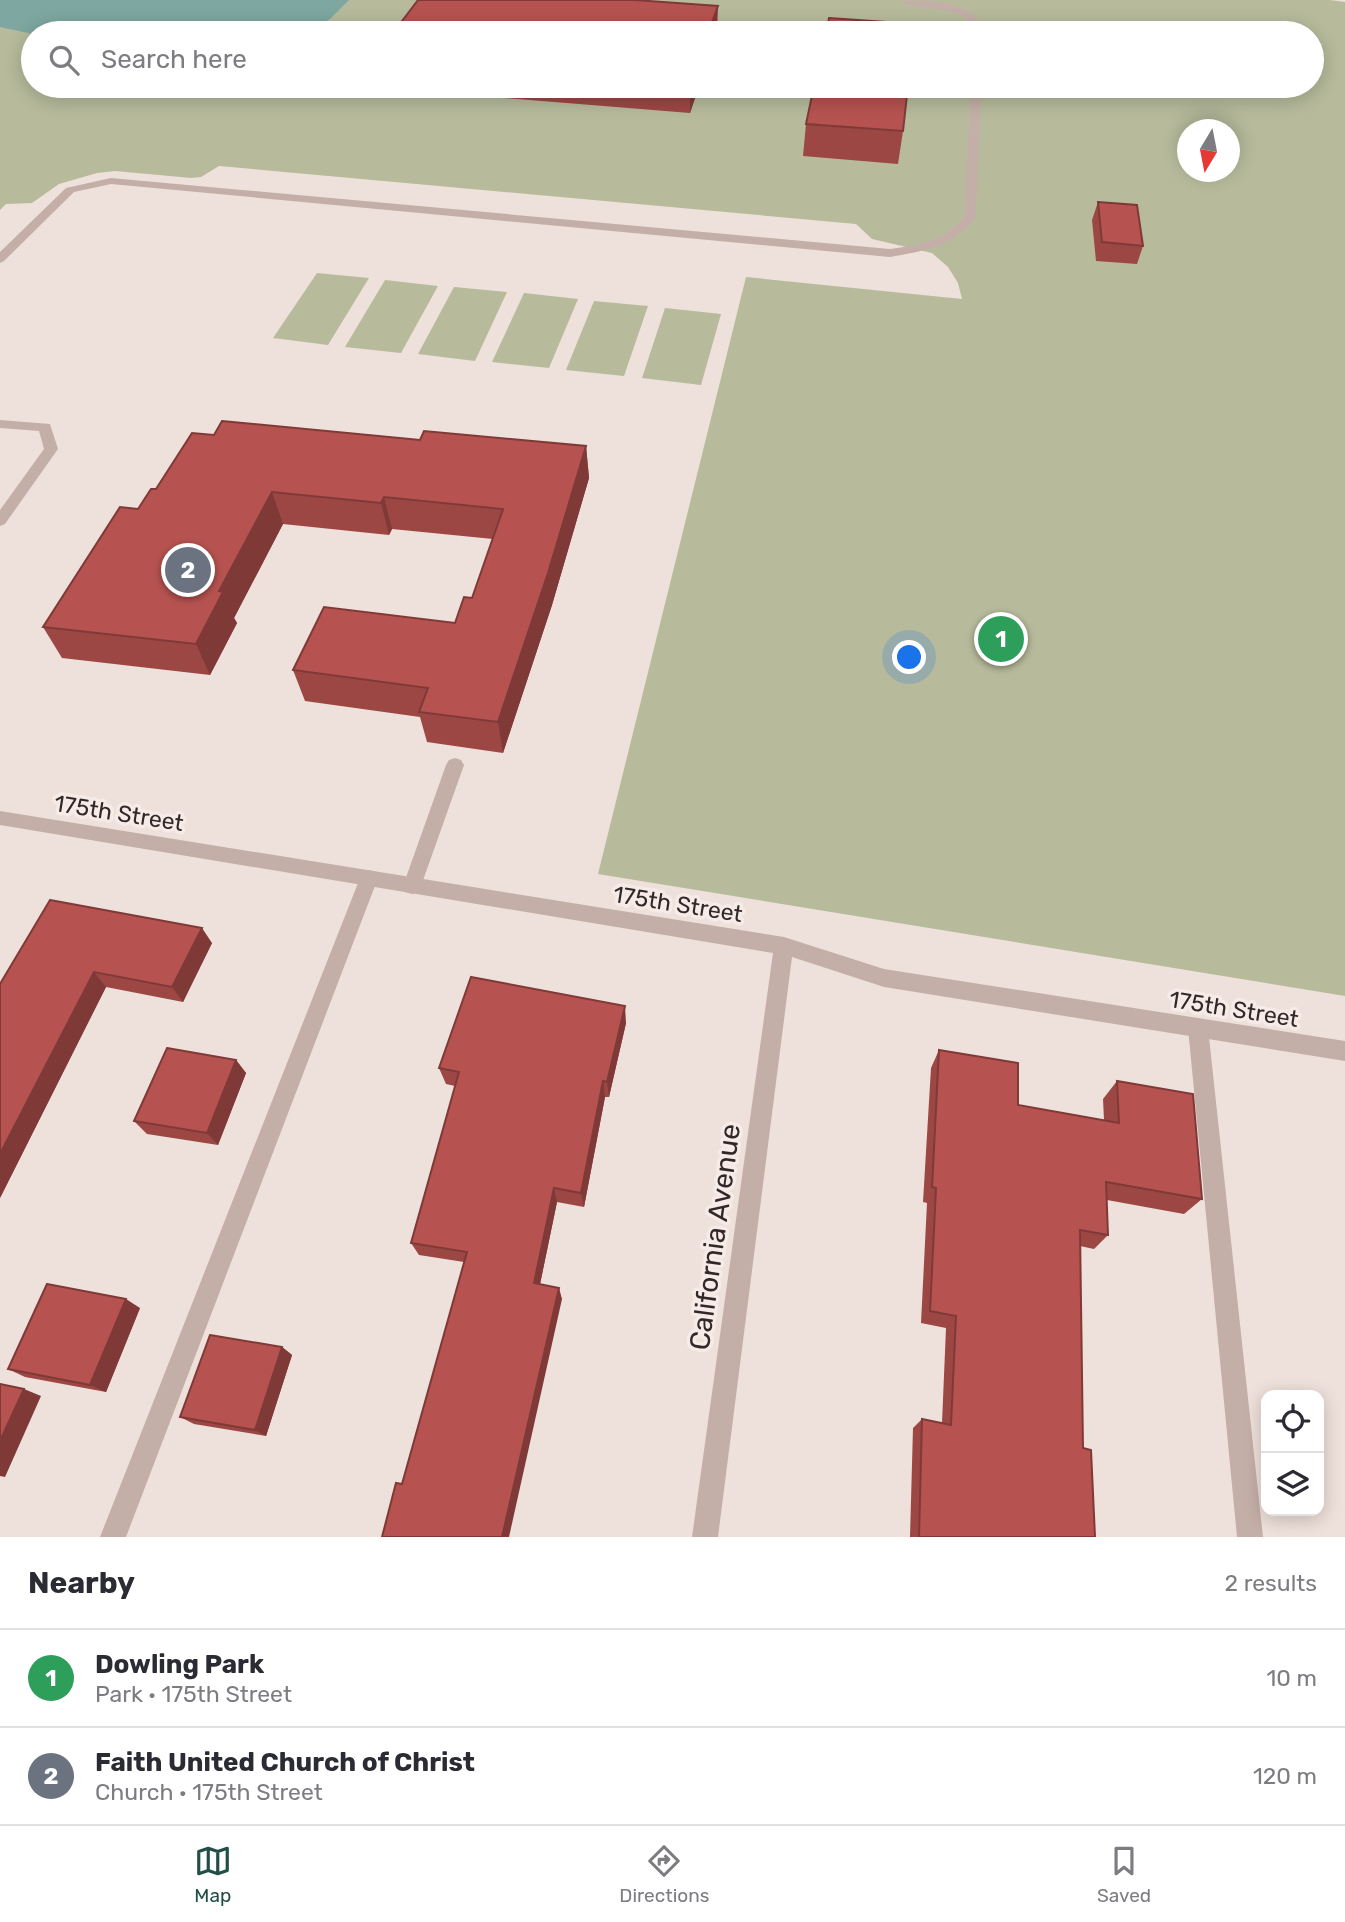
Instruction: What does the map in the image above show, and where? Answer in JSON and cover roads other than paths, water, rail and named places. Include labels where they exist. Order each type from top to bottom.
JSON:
[{"type":"street","points":[[904,1],[960,7],[975,15],[977,21]]},
{"type":"street","points":[[0,260],[70,190],[111,181],[890,253],[922,248],[961,231],[970,217],[975,98]]},
{"type":"street","points":[[0,424],[45,427],[51,449],[0,521]]},
{"type":"street","points":[[412,886],[455,765]]},
{"type":"street","name":"175th Street","points":[[0,818],[785,946],[884,978],[1345,1051]]},
{"type":"street","points":[[113,1537],[369,878]]},
{"type":"street","name":"California Avenue","points":[[705,1537],[785,946]]},
{"type":"street","points":[[1198,1028],[1250,1537]]},
{"type":"water","points":[[0,0],[349,0],[327,21],[21,21],[21,31],[0,27]]},
{"type":"place","name":"Faith United Church of Christ","points":[[188,570]]},
{"type":"place","name":"Dowling Park","points":[[1001,639]]}]
